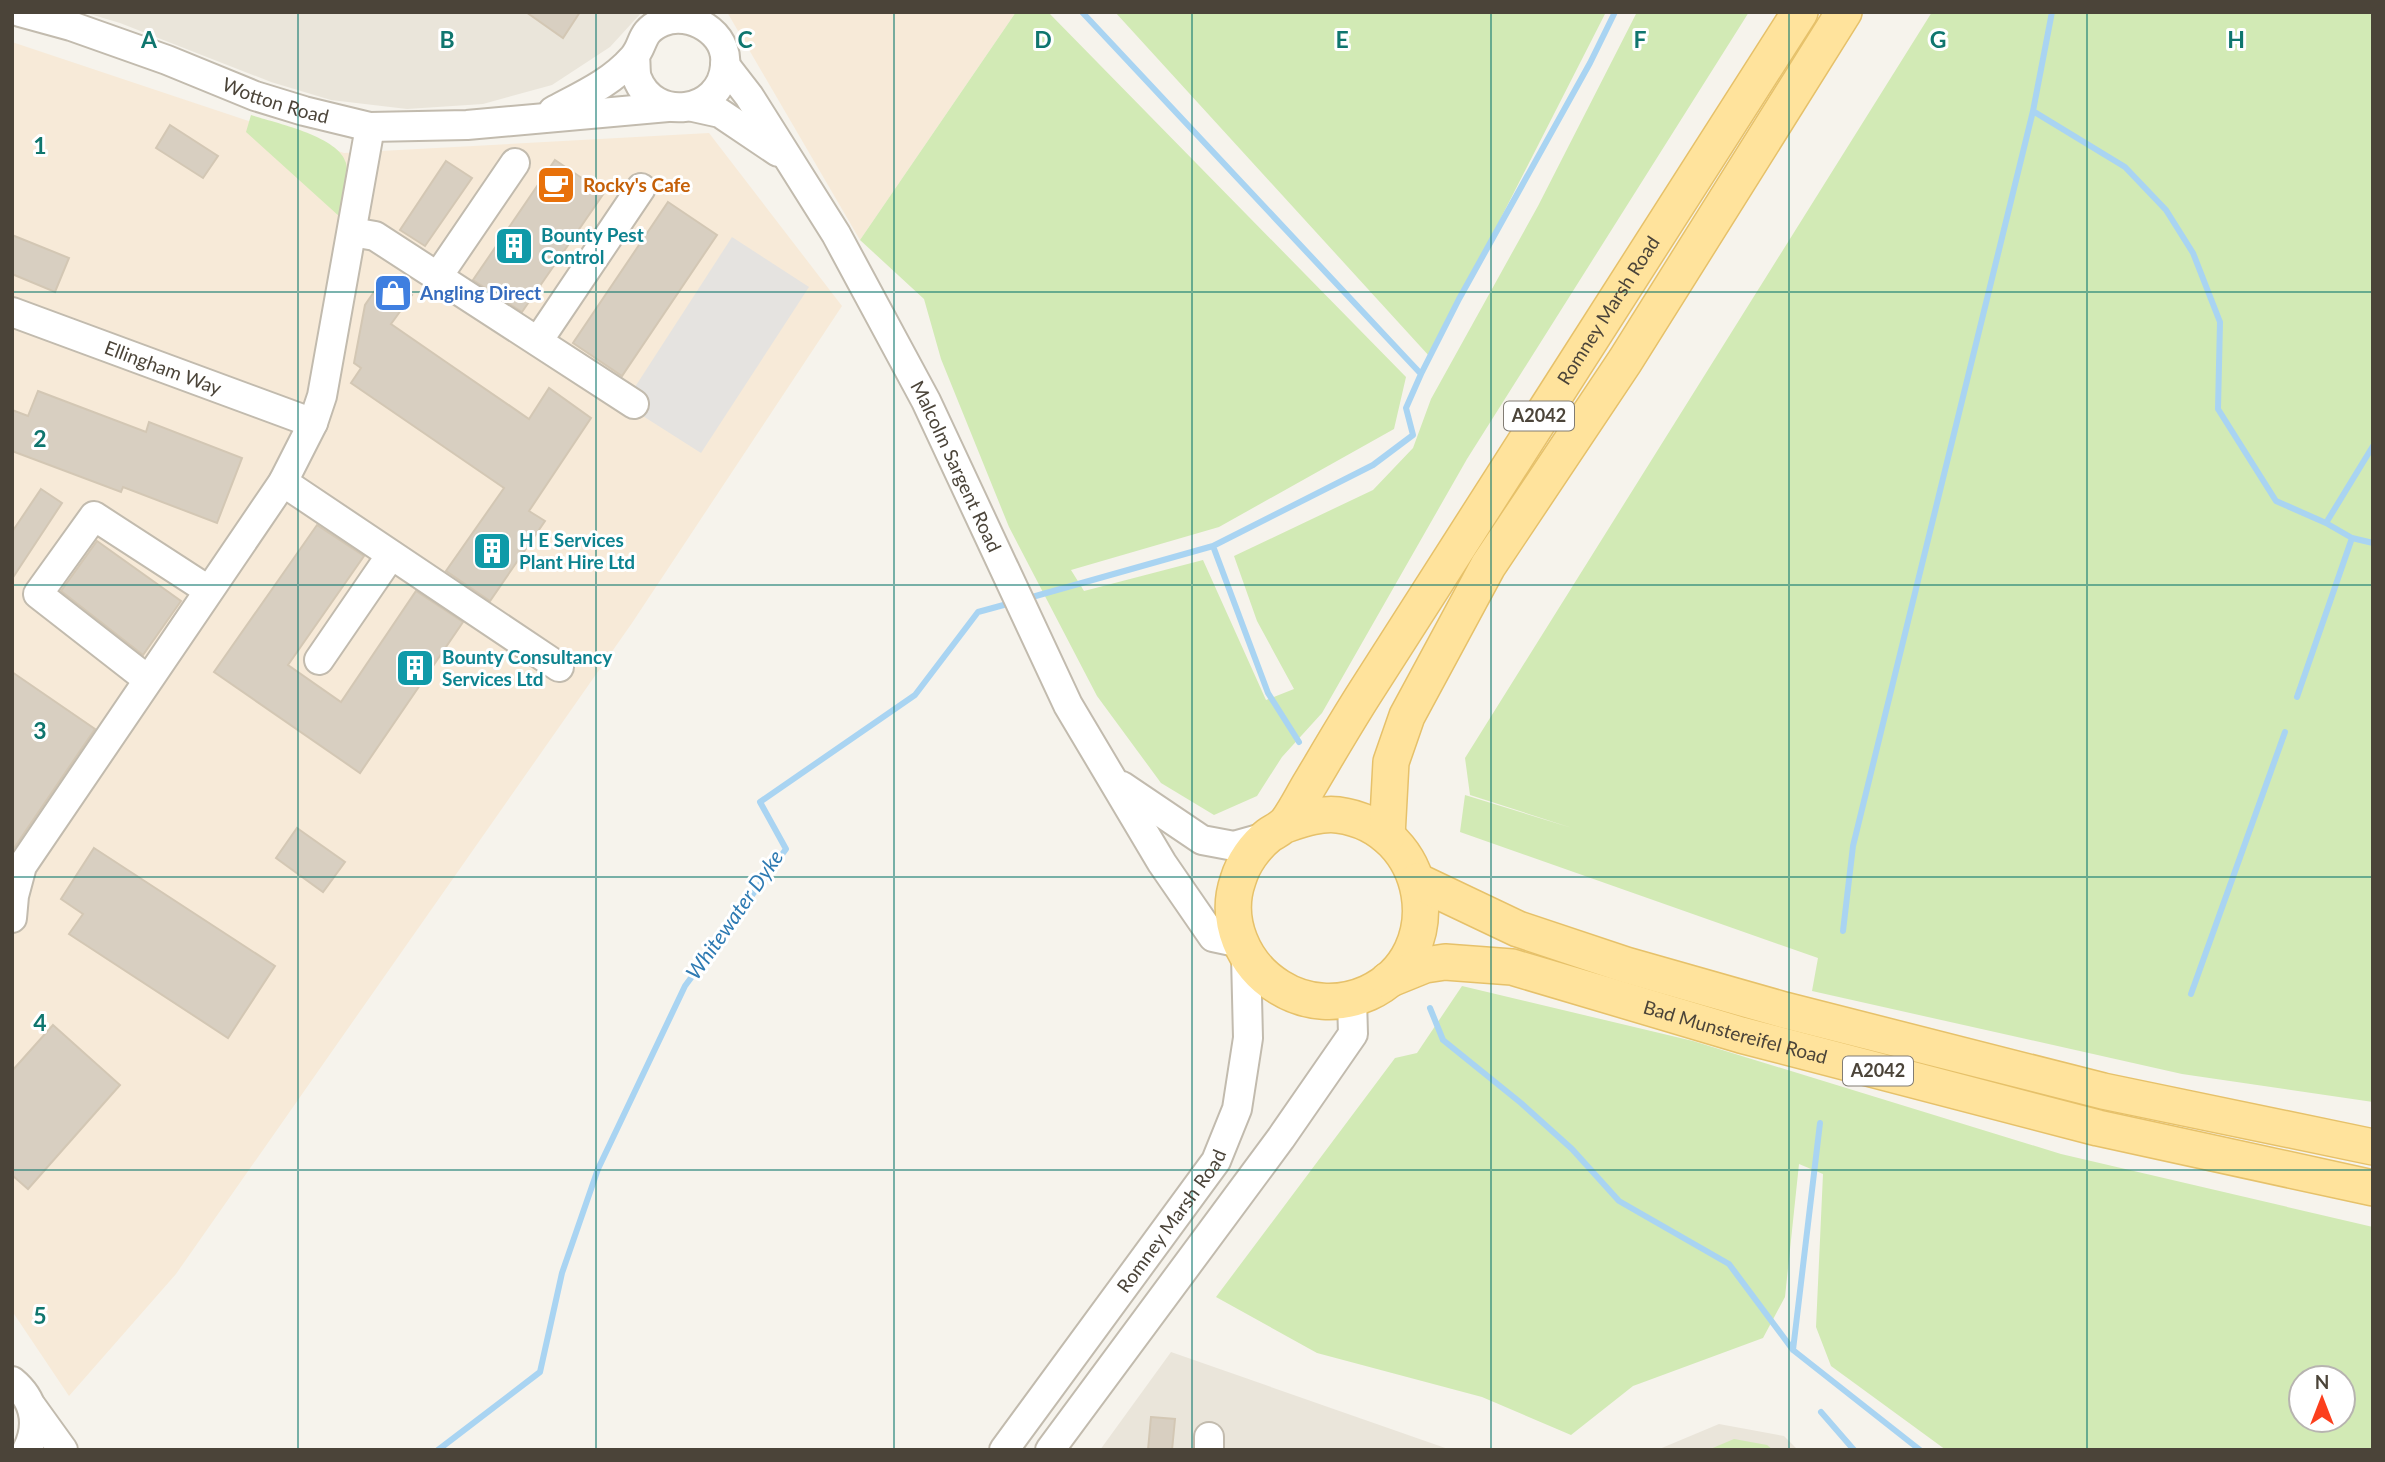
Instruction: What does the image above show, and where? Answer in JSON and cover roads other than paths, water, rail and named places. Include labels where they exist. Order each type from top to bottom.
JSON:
[{"type":"main road","name":"Romney Marsh Road","points":[[1276,831],[1550,398],[1800,12]]},
{"type":"main road","name":"A2042","points":[[1387,836],[1391,762],[1407,716],[1489,566],[1625,360],[1844,12]]},
{"type":"main road","points":[[1338,815],[1364,822],[1387,836],[1405,856],[1417,881],[1421,907],[1418,934],[1407,959],[1388,980],[1352,999],[1322,1002],[1292,996],[1266,979],[1243,949],[1236,932],[1233,906],[1237,880],[1249,857],[1276,831],[1311,816],[1338,815]]},
{"type":"main road","name":"Bad Munstereifel Road","points":[[1417,881],[1518,929],[1626,965],[1773,1008],[2103,1091],[2373,1147]]},
{"type":"main road","name":"Bad Munstereifel Road","points":[[1388,980],[1425,965],[1445,962],[1512,967],[1741,1035],[2098,1128],[2373,1188]]},
{"type":"main road","points":[[2334,1139],[2373,1142]]},
{"type":"street","name":"Wotton Road","points":[[20,12],[95,34],[267,100],[370,127],[467,125],[680,107]]},
{"type":"street","name":"Wotton Road","points":[[542,117],[601,86],[635,57],[640,41],[667,16],[709,20],[723,48],[726,65]]},
{"type":"street","points":[[635,57],[637,77],[647,94],[680,107],[706,100],[718,88],[726,65]]},
{"type":"street","name":"Malcolm Sargent Road","points":[[726,65],[749,96],[836,234],[926,401],[1068,705],[1162,863],[1213,937],[1243,949]]},
{"type":"street","name":"Malcolm Sargent Road","points":[[680,107],[720,113],[786,157]]},
{"type":"street","points":[[12,918],[14,896],[22,866],[283,482],[313,423],[322,396],[370,127]]},
{"type":"street","points":[[438,276],[514,163]]},
{"type":"street","points":[[538,341],[641,188]]},
{"type":"street","points":[[352,232],[375,236],[634,404]]},
{"type":"street","name":"Ellingham Way","points":[[12,312],[313,423]]},
{"type":"street","points":[[283,482],[559,667]]},
{"type":"street","points":[[147,680],[38,594],[94,516],[208,590]]},
{"type":"street","points":[[319,660],[391,555]]},
{"type":"street","name":"Malcolm Sargent Road","points":[[1114,781],[1202,840],[1234,846],[1276,831]]},
{"type":"street","name":"Romney Marsh Road","points":[[1004,1450],[1216,1161],[1237,1109],[1248,1038],[1243,949]]},
{"type":"street","name":"Romney Marsh Road","points":[[1050,1450],[1281,1138],[1353,1034],[1352,999]]},
{"type":"street","points":[[12,1381],[27,1397],[63,1450]]},
{"type":"street","points":[[27,1450],[34,1431],[32,1407]]},
{"type":"waterway","points":[[1082,12],[1421,374]]},
{"type":"waterway","points":[[1025,599],[1213,546],[1373,465],[1413,435],[1406,408],[1421,374],[1615,12]]},
{"type":"waterway","points":[[1843,931],[1853,846],[2033,111],[2052,12]]},
{"type":"waterway","points":[[2033,111],[2125,167],[2166,210],[2193,253],[2220,322],[2218,409],[2276,501],[2326,523],[2352,538],[2373,543]]},
{"type":"waterway","points":[[2326,523],[2373,446]]},
{"type":"waterway","points":[[2297,697],[2352,538]]},
{"type":"waterway","points":[[1213,546],[1268,693],[1299,742]]},
{"type":"waterway","name":"Whitewater Dyke","points":[[438,1450],[540,1372],[562,1273],[598,1169],[685,986],[786,849],[760,802],[915,695],[978,612],[1011,603]]},
{"type":"waterway","points":[[2191,994],[2285,732]]},
{"type":"waterway","points":[[1430,1008],[1443,1040],[1521,1103],[1572,1149],[1619,1201],[1729,1264],[1793,1350],[1920,1450]]},
{"type":"waterway","points":[[1793,1350],[1820,1123]]},
{"type":"waterway","points":[[1821,1412],[1854,1450]]},
{"type":"place","name":"Rocky's Cafe","points":[[556,185]]},
{"type":"place","name":"Bounty Pest Control","points":[[514,246]]},
{"type":"place","name":"Angling Direct","points":[[393,293]]},
{"type":"place","name":"H E Services Plant Hire Ltd","points":[[492,551]]},
{"type":"place","name":"Bounty Consultancy Services Ltd","points":[[415,668]]}]
